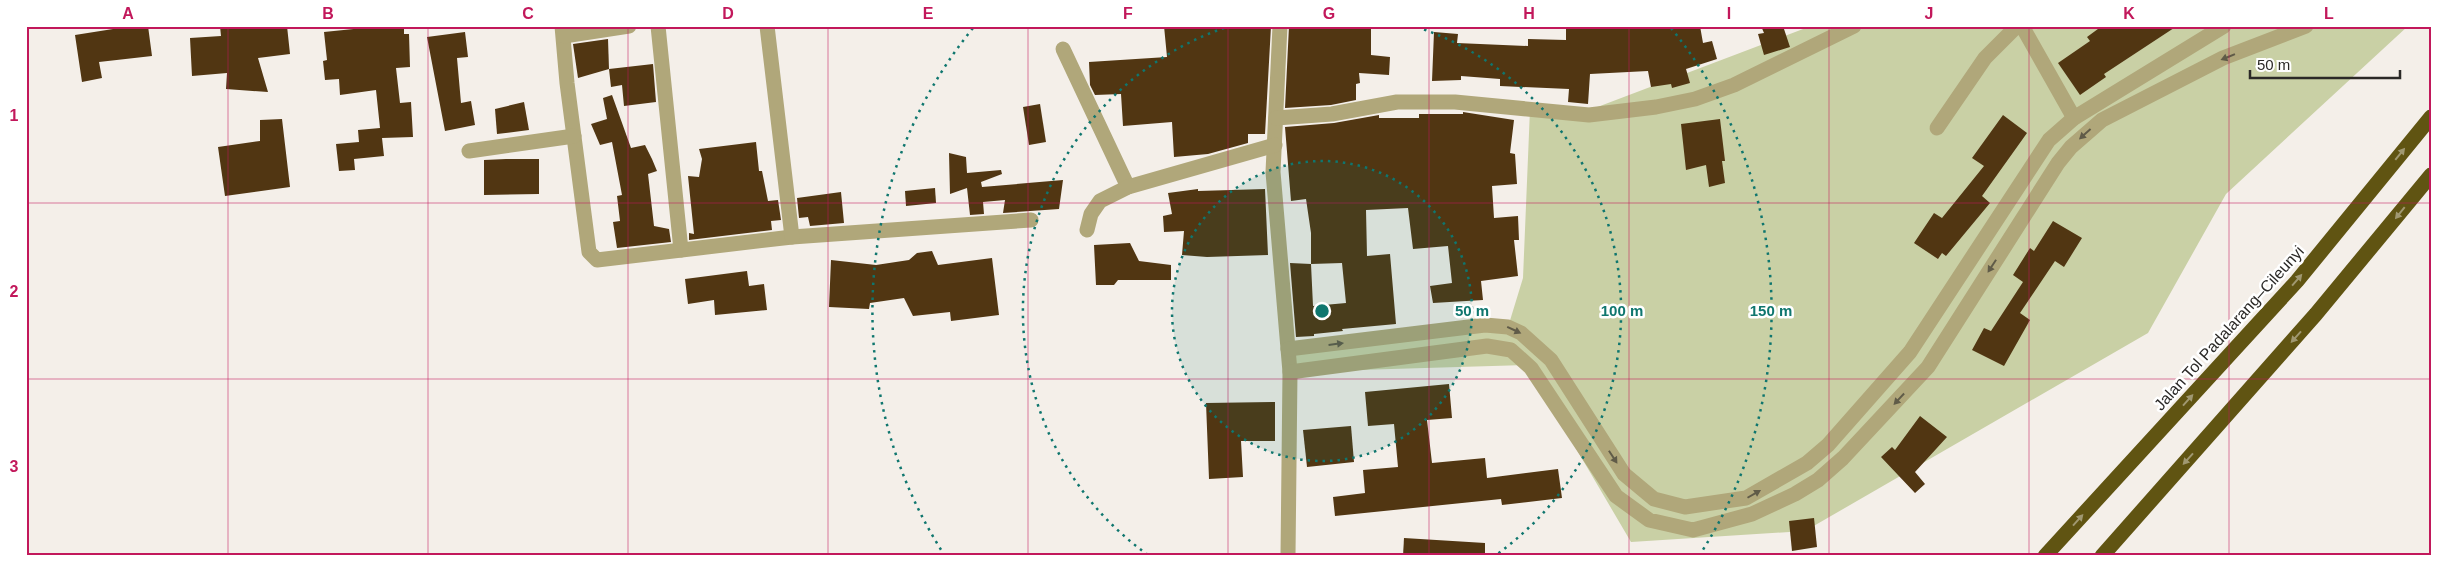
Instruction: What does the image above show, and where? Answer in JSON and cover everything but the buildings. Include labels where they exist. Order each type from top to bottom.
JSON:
[{"type":"highway","name":"Jalan Tol Padalarang–Cileunyi","points":[[2045,556],[2297,281],[2431,117]]},
{"type":"highway","points":[[2102,556],[2316,314],[2431,175]]},
{"type":"street","points":[[629,26],[563,31],[589,252],[597,260],[792,237],[1031,220]]},
{"type":"street","points":[[658,26],[682,250]]},
{"type":"street","points":[[767,26],[792,237]]},
{"type":"street","points":[[1280,26],[1273,172],[1290,372],[1288,556]]},
{"type":"street","points":[[1276,118],[1332,114],[1397,102],[1448,101],[1589,115],[1656,107],[1694,99],[1734,85],[1854,26]]},
{"type":"street","points":[[1937,128],[1985,58],[2017,26]]},
{"type":"street","points":[[2022,26],[2074,118]]},
{"type":"street","points":[[1288,349],[1485,325],[1508,327],[1521,333],[1551,360],[1624,474],[1654,499],[1685,506],[1746,498],[1808,463],[1828,445],[1910,352],[2049,140],[2074,118],[2224,26]]},
{"type":"street","points":[[1290,372],[1487,346],[1511,350],[1530,368],[1616,496],[1649,520],[1693,530],[1752,514],[1795,494],[1818,480],[1843,458],[1928,367],[2058,163],[2086,134],[2102,120],[2223,58],[2306,26]]},
{"type":"street","points":[[1063,49],[1128,187]]},
{"type":"street","points":[[469,151],[574,136]]},
{"type":"street","points":[[1087,230],[1091,214],[1100,201],[1128,187],[1275,145]]},
{"type":"street","points":[[1485,325],[1487,346]]},
{"type":"green space","points":[[1811,26],[2408,26],[2226,194],[2148,333],[1805,531],[1631,542],[1527,365],[1290,372],[1288,349],[1508,327],[1523,278],[1530,109],[1579,114]]}]
